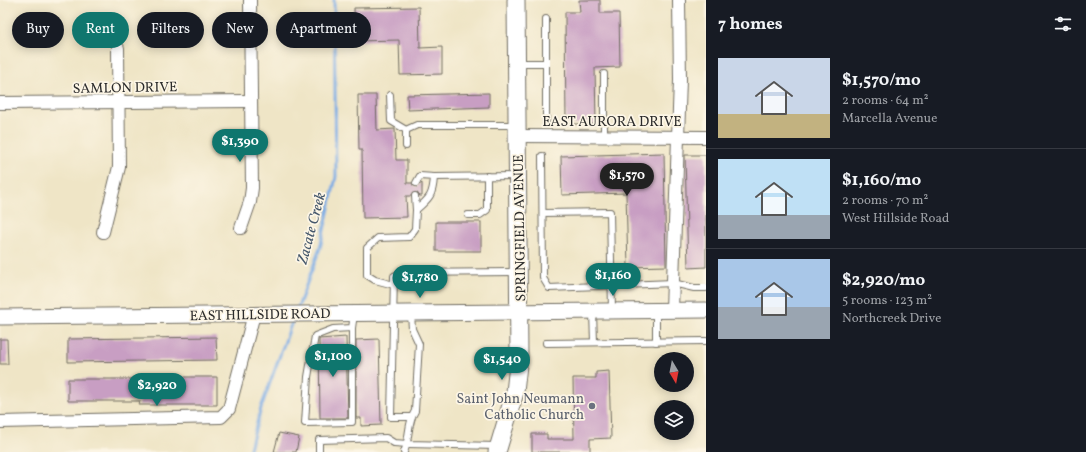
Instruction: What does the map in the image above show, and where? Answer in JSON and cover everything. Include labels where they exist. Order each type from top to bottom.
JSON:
[{"type":"main road","name":"SPRINGFIELD AVENUE","points":[[498,449],[510,413],[517,378],[520,311],[516,0]]},
{"type":"street","points":[[241,228],[250,202],[252,188],[250,0]]},
{"type":"street","points":[[672,310],[680,80],[679,0]]},
{"type":"street","points":[[102,232],[118,167],[118,48]]},
{"type":"street","name":"SAMLON DRIVE","points":[[0,103],[251,100]]},
{"type":"street","name":"EAST AURORA DRIVE","points":[[517,130],[604,136],[706,137]]},
{"type":"street","name":"EAST HILLSIDE ROAD","points":[[0,317],[321,313],[353,320],[394,313],[411,312],[706,310]]},
{"type":"street","points":[[0,422],[221,417],[229,409],[254,314]]},
{"type":"lane","points":[[546,19],[546,124]]},
{"type":"lane","points":[[516,63],[546,63]]},
{"type":"lane","points":[[604,74],[604,136]]},
{"type":"lane","points":[[390,95],[391,121],[406,130]]},
{"type":"lane","points":[[406,130],[417,125],[517,130]]},
{"type":"lane","points":[[406,130],[406,146]]},
{"type":"lane","points":[[542,156],[543,278],[549,288],[673,283],[694,288],[706,288]]},
{"type":"lane","points":[[416,183],[420,176],[518,176]]},
{"type":"lane","points":[[468,215],[480,215],[487,210],[488,176]]},
{"type":"lane","points":[[416,210],[433,192],[434,177]]},
{"type":"lane","points":[[394,285],[375,280],[367,275],[367,248],[378,238],[408,236],[416,229],[415,196]]},
{"type":"lane","points":[[543,213],[610,212],[612,310]]},
{"type":"lane","points":[[412,417],[391,417],[394,276],[401,273],[519,272]]},
{"type":"lane","points":[[594,310],[594,342]]},
{"type":"lane","points":[[656,310],[656,342]]},
{"type":"lane","points":[[404,452],[408,444],[412,417],[415,411],[419,344],[412,329],[411,312]]},
{"type":"lane","points":[[353,320],[352,422],[305,423],[308,377],[315,336],[353,320]]},
{"type":"lane","points":[[546,342],[706,341]]},
{"type":"lane","points":[[319,452],[319,440],[386,438],[394,443],[498,449]]},
{"type":"building","points":[[579,0],[600,0],[600,13],[619,13],[620,67],[595,68],[596,124],[566,124],[565,12],[580,12]]},
{"type":"building","points":[[419,7],[420,48],[442,47],[442,74],[400,75],[399,40],[371,41],[371,12],[354,12],[354,8]]},
{"type":"building","points":[[489,93],[489,107],[408,110],[407,95]]},
{"type":"building","points":[[358,95],[376,95],[377,130],[395,129],[396,160],[407,160],[407,183],[412,183],[416,187],[422,183],[422,196],[415,192],[411,196],[406,196],[407,217],[363,218],[362,150],[359,150]]},
{"type":"building","points":[[664,153],[666,266],[628,267],[626,193],[562,195],[561,156]]},
{"type":"building","points":[[685,155],[706,155],[706,267],[688,268]]},
{"type":"building","points":[[436,222],[481,222],[481,251],[436,251]]},
{"type":"building","points":[[216,337],[217,360],[68,362],[68,339]]},
{"type":"building","points":[[346,337],[348,418],[320,418],[319,339]]},
{"type":"building","points":[[0,339],[7,339],[8,364],[0,364]]},
{"type":"building","points":[[379,339],[381,425],[361,426],[361,418],[356,418],[356,340]]},
{"type":"building","name":"Saint John Neumann Catholic Church","points":[[609,371],[611,438],[590,439],[590,452],[532,452],[532,434],[547,434],[547,439],[574,439],[573,378],[596,378],[596,372]]},
{"type":"building","points":[[140,377],[217,377],[217,405],[139,405],[140,401],[68,401],[68,379],[140,379]]},
{"type":"building","points":[[279,433],[299,437],[296,452],[274,452]]},
{"type":"waterway","name":"Zacate Creek","points":[[297,310],[320,248],[336,177],[334,0]]},
{"type":"waterway","name":"Zacate Creek","points":[[249,452],[261,408],[293,319]]},
{"type":"place","name":"Saint John Neumann Catholic Church","points":[[592,406]]}]
